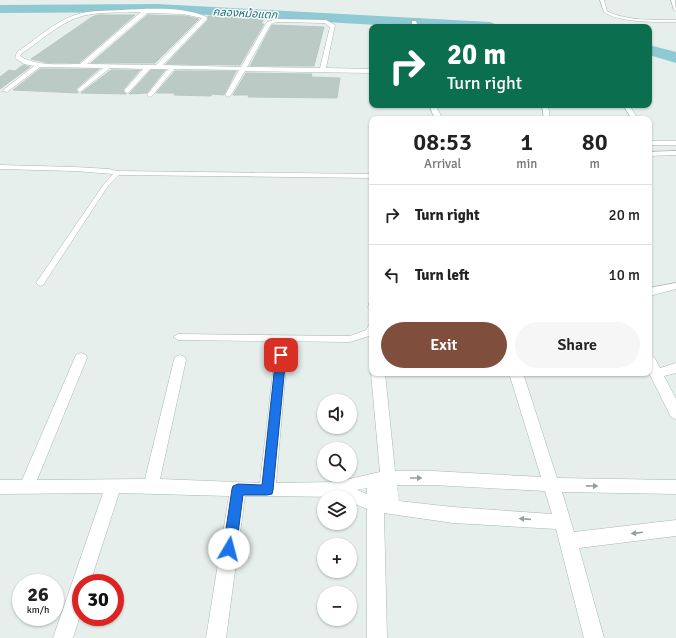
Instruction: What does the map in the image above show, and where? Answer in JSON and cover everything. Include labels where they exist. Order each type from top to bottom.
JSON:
[{"type":"street","points":[[158,67],[205,18],[198,14],[146,11],[114,11],[79,15],[19,53],[17,57],[26,63],[39,65],[369,72]]},
{"type":"street","points":[[81,66],[146,11]]},
{"type":"street","points":[[228,95],[269,23],[284,20],[326,22],[334,26],[323,70]]},
{"type":"street","points":[[5,91],[39,65]]},
{"type":"street","points":[[80,90],[109,66]]},
{"type":"street","points":[[127,91],[148,67]]},
{"type":"street","points":[[150,95],[173,67]]},
{"type":"street","points":[[652,142],[676,143]]},
{"type":"street","points":[[652,291],[676,286]]},
{"type":"street","points":[[267,490],[281,355]]},
{"type":"street","points":[[26,488],[81,358]]},
{"type":"street","points":[[151,486],[180,360]]},
{"type":"street","points":[[652,366],[676,414]]},
{"type":"street","points":[[656,374],[676,368]]},
{"type":"street","points":[[377,638],[383,506],[378,376]]},
{"type":"street","points":[[517,376],[564,522],[594,638]]},
{"type":"street","points":[[0,487],[151,486],[267,490],[336,489],[382,479],[433,478],[553,485],[676,487]]},
{"type":"street","points":[[84,574],[113,486]]},
{"type":"street","points":[[216,638],[238,489]]},
{"type":"street","points":[[336,489],[383,506],[453,515],[564,522]]},
{"type":"street","points":[[568,541],[676,528]]},
{"type":"street","points":[[63,638],[72,610]]},
{"type":"lane","points":[[602,0],[607,13],[629,18],[676,21]]},
{"type":"lane","points":[[673,0],[676,10]]},
{"type":"lane","points":[[652,154],[676,153]]},
{"type":"lane","points":[[0,167],[75,169],[109,171],[116,173],[369,176]]},
{"type":"lane","points":[[40,283],[116,173]]},
{"type":"lane","points":[[178,337],[350,339],[369,332]]},
{"type":"building","points":[[98,15],[135,15],[79,63],[49,63],[31,59],[92,17]]},
{"type":"building","points":[[147,15],[185,16],[199,19],[155,63],[91,63]]},
{"type":"building","points":[[208,16],[265,17],[261,24],[264,24],[240,65],[166,64],[208,20]]},
{"type":"building","points":[[272,25],[324,27],[314,66],[250,66]]},
{"type":"building","points":[[23,65],[30,67],[0,89],[0,77],[9,70],[15,71]]},
{"type":"building","points":[[40,69],[99,69],[76,89],[78,93],[13,90]]},
{"type":"building","points":[[111,70],[140,70],[123,90],[126,94],[81,93]]},
{"type":"building","points":[[151,70],[165,70],[147,93],[129,94]]},
{"type":"building","points":[[175,71],[236,71],[224,95],[174,95],[175,93],[156,93]]},
{"type":"building","points":[[246,73],[312,74],[311,77],[340,78],[337,98],[248,97],[249,95],[233,95]]},
{"type":"waterway","name":"คลองหม้อแตก","points":[[0,9],[157,8],[437,24]]},
{"type":"waterway","name":"คลองหม้อแตก","points":[[652,51],[676,58]]},
{"type":"route","points":[[229,549],[238,489],[267,490],[281,355]]}]
